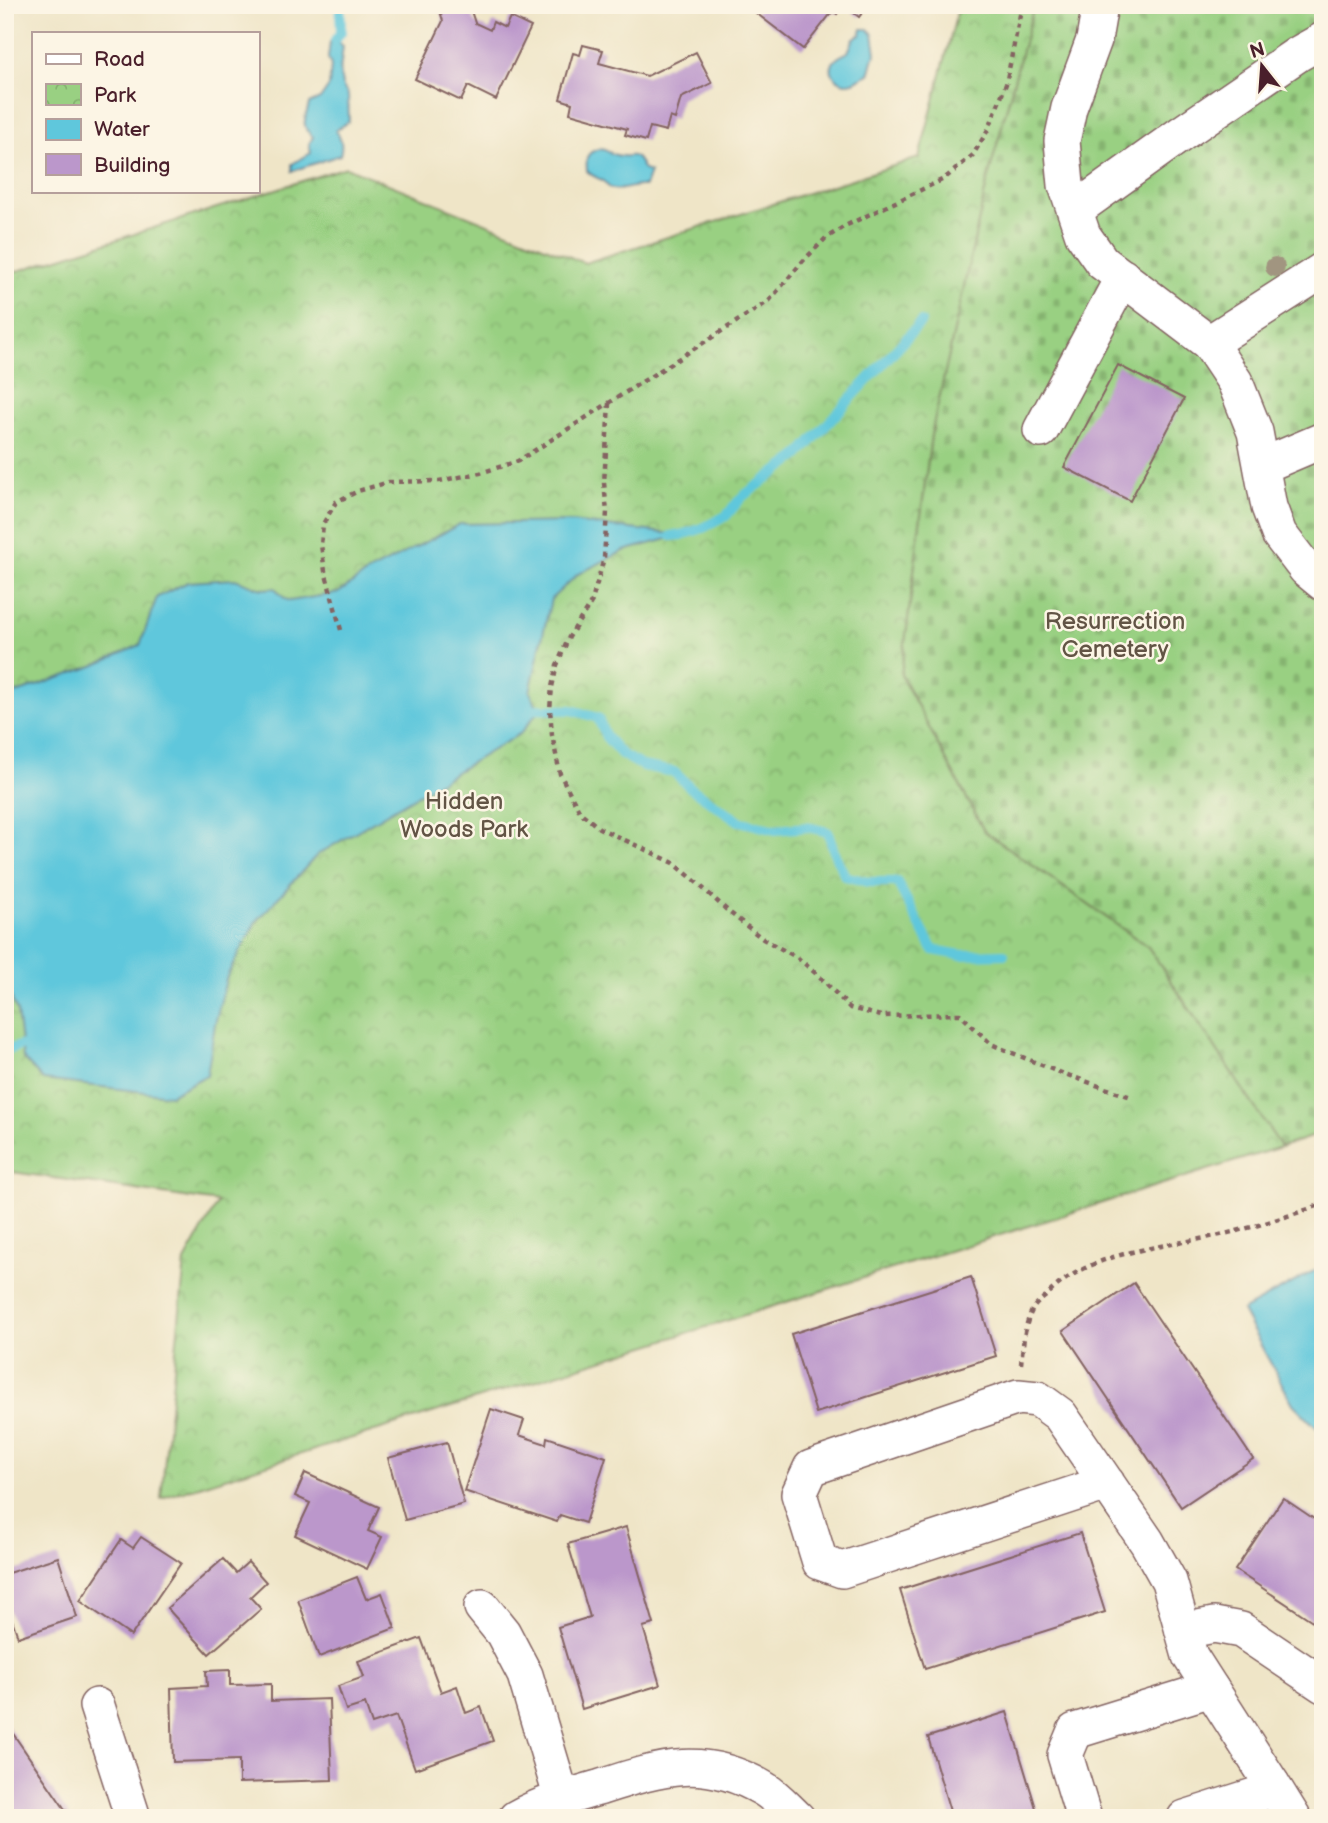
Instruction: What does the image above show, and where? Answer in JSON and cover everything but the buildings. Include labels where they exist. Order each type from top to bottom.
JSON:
[{"type":"street","points":[[1100,5],[1094,40],[1069,107],[1062,141],[1066,185],[1083,235],[1101,262],[1209,342],[1236,382],[1255,432],[1269,507],[1279,534],[1306,569],[1323,583]]},
{"type":"street","points":[[1075,210],[1191,126],[1323,40]]},
{"type":"street","points":[[1209,342],[1323,270]]},
{"type":"street","points":[[1041,430],[1123,278]]},
{"type":"street","points":[[1262,466],[1323,440]]},
{"type":"street","points":[[1107,1483],[842,1570],[820,1562],[799,1494],[811,1468],[1018,1396],[1038,1399],[1060,1415],[1107,1483],[1147,1542],[1169,1581],[1191,1656],[1293,1818]]},
{"type":"street","points":[[482,1607],[503,1633],[525,1675],[562,1799]]},
{"type":"street","points":[[1184,1631],[1214,1625],[1241,1630],[1323,1685]]},
{"type":"street","points":[[1084,1818],[1065,1755],[1075,1731],[1211,1689]]},
{"type":"street","points":[[97,1706],[133,1818]]},
{"type":"street","points":[[516,1818],[562,1799],[652,1771],[688,1766],[729,1772],[767,1790],[797,1818]]},
{"type":"street","points":[[1185,1818],[1257,1795],[1272,1784]]},
{"type":"path","points":[[341,630],[321,545],[323,524],[336,502],[358,491],[389,482],[439,481],[480,473],[518,461],[769,301],[826,238],[845,226],[944,180],[973,155],[989,128],[1006,84],[1022,5]]},
{"type":"path","points":[[609,403],[604,483],[607,512],[604,558],[592,601],[569,637],[557,665],[550,709],[552,735],[561,774],[580,812],[599,828],[674,863],[763,939],[798,958],[850,1008],[881,1016],[960,1014],[991,1044],[1056,1071],[1131,1097]]},
{"type":"path","points":[[1018,1396],[1025,1333],[1034,1308],[1054,1287],[1088,1265],[1221,1234],[1323,1204]]},
{"type":"green space","name":"Hidden Woods Park","points":[[959,5],[1034,5],[988,178],[931,435],[901,675],[984,831],[1148,947],[1281,1147],[161,1498],[185,1261],[218,1202],[5,1171],[5,275],[346,167],[585,263],[919,158]]},
{"type":"green space","name":"Resurrection Cemetery","points":[[1034,5],[1323,5],[1323,1133],[1281,1147],[1148,947],[984,831],[901,675],[931,435],[988,178]]},
{"type":"water","points":[[862,29],[868,29],[873,34],[876,53],[869,74],[853,82],[840,81],[832,72],[833,63],[848,52],[854,38],[860,35]]},
{"type":"water","points":[[335,40],[343,46],[340,71],[342,85],[348,95],[349,121],[336,130],[341,142],[340,155],[292,171],[292,164],[311,153],[309,144],[313,137],[306,129],[305,118],[309,104],[320,99],[329,86],[330,42]]},
{"type":"water","points":[[599,149],[616,155],[634,156],[644,170],[650,172],[645,186],[614,189],[589,173],[587,157]]},
{"type":"water","points":[[571,522],[682,535],[624,551],[578,574],[551,599],[530,692],[539,710],[521,733],[317,855],[256,922],[227,976],[215,1024],[207,1075],[170,1095],[43,1080],[23,1058],[17,1012],[5,982],[5,697],[96,665],[140,645],[157,597],[188,582],[235,579],[262,589],[275,588],[290,601],[338,593],[370,571],[460,524]]},
{"type":"water","points":[[1323,1266],[1323,1434],[1293,1404],[1242,1311]]},
{"type":"waterway","points":[[335,40],[341,32],[340,5]]},
{"type":"waterway","points":[[671,536],[703,528],[726,516],[742,497],[798,456],[921,322]]},
{"type":"waterway","points":[[528,709],[572,710],[598,718],[606,737],[621,754],[642,766],[674,772],[692,789],[739,821],[775,830],[808,827],[828,832],[845,876],[868,882],[897,882],[933,950],[961,955],[1004,954]]},
{"type":"waterway","points":[[5,1051],[32,1042]]}]
